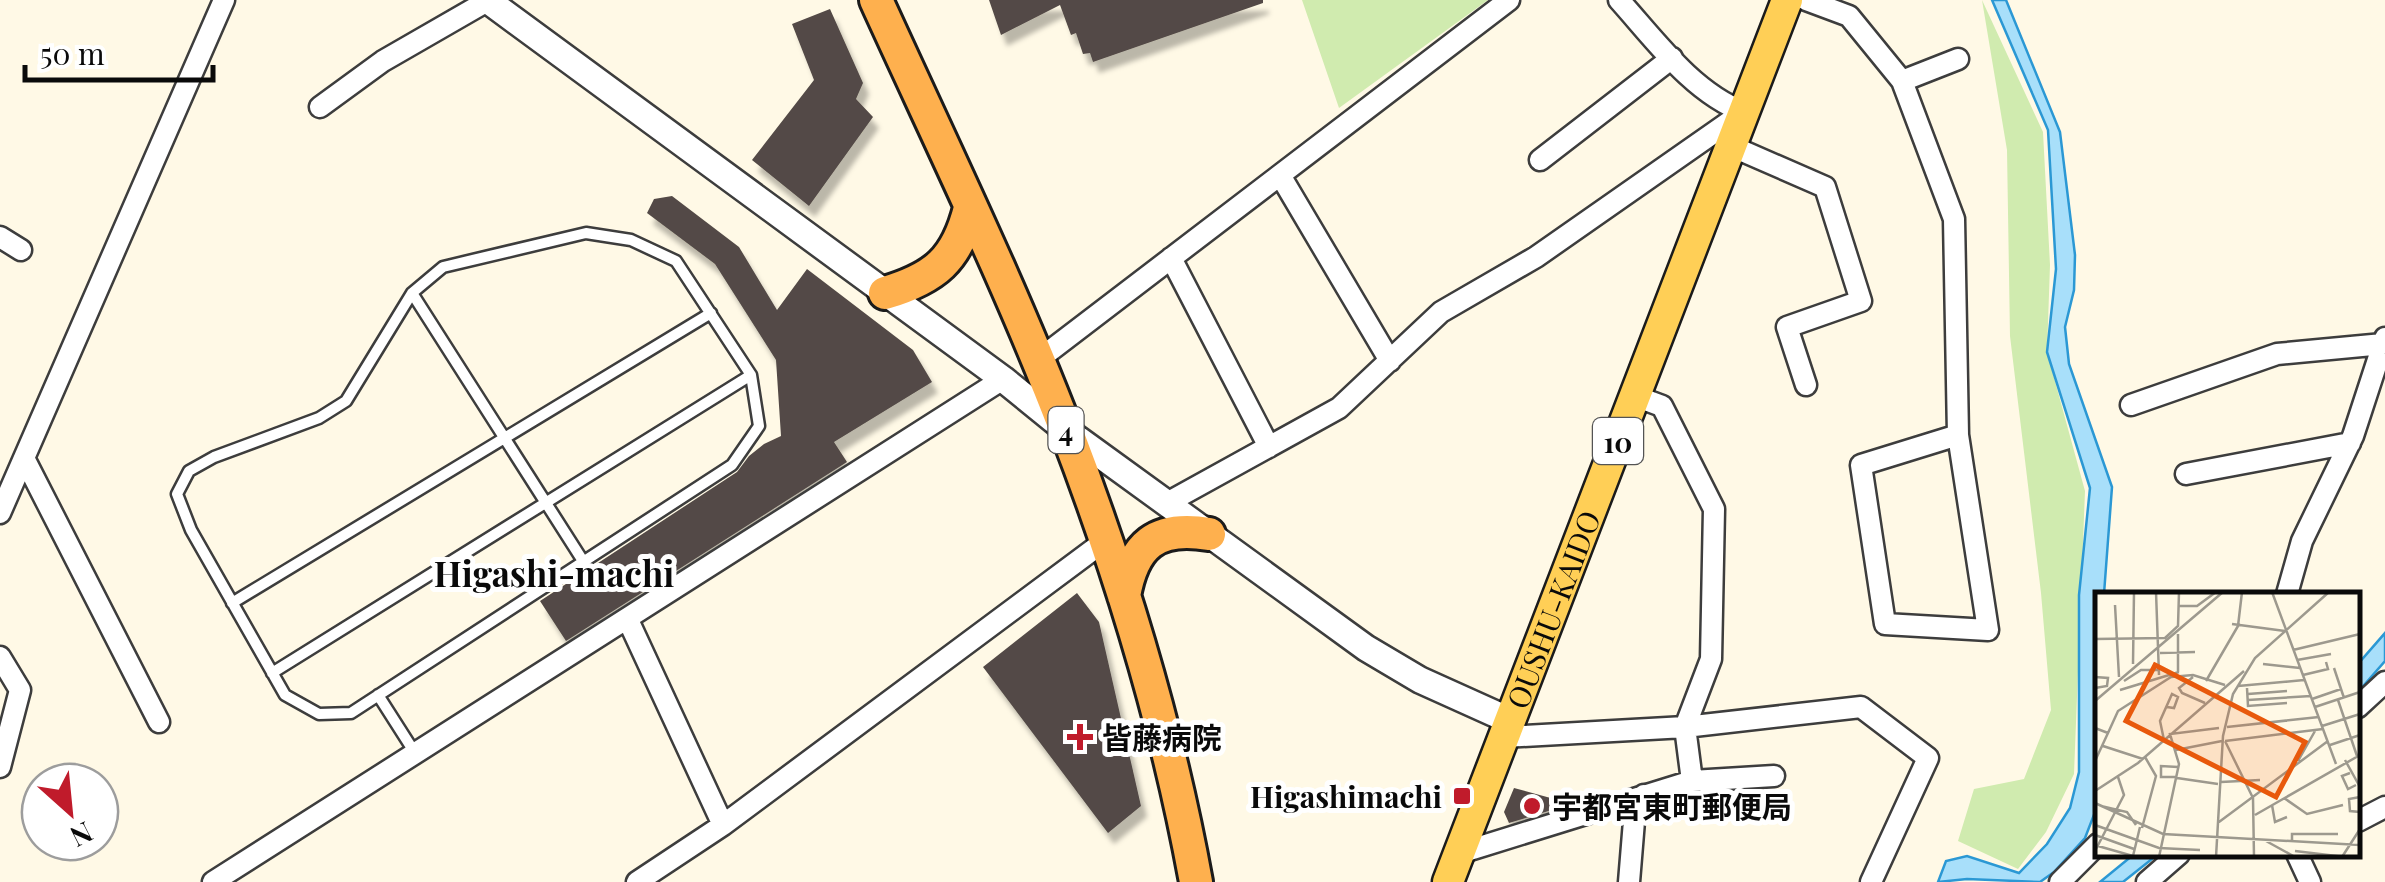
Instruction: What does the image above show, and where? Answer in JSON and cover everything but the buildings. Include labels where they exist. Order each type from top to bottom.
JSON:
[{"type":"highway","name":"4","points":[[876,0],[1038,360],[1106,540],[1164,741],[1187,878]]},
{"type":"highway","points":[[885,293],[919,282],[944,264],[963,236],[970,208]]},
{"type":"highway","points":[[1124,596],[1128,570],[1140,550],[1164,534],[1184,530],[1209,534]]},
{"type":"main road","name":"OUSHU-KAIDO","points":[[1448,882],[1787,0]]},
{"type":"street","points":[[0,513],[224,0]]},
{"type":"street","points":[[320,107],[382,61],[488,0],[1003,379],[1066,431],[1366,648],[1508,729],[1685,727],[1861,707],[1928,758],[1870,882]]},
{"type":"street","points":[[1038,360],[1509,0]]},
{"type":"street","points":[[1619,0],[1672,58],[1722,104],[1744,112]]},
{"type":"street","points":[[1806,0],[1849,16],[1902,81],[1954,219],[1958,435],[1988,630],[1885,624],[1861,465],[1958,435]]},
{"type":"street","points":[[1540,160],[1672,58]]},
{"type":"street","points":[[1902,81],[1958,60]]},
{"type":"street","points":[[1166,503],[1340,408],[1441,312],[1536,257],[1744,112]]},
{"type":"street","points":[[1731,146],[1825,186],[1861,301],[1787,326],[1806,385]]},
{"type":"street","points":[[1280,176],[1390,360]]},
{"type":"street","points":[[0,237],[22,250]]},
{"type":"street","points":[[1172,258],[1269,447]]},
{"type":"street","points":[[2131,406],[2277,354],[2384,341],[2350,443],[2302,541],[2287,592]]},
{"type":"street","points":[[213,882],[1003,379]]},
{"type":"street","points":[[1635,396],[1662,406],[1714,509],[1711,659],[1685,727],[1692,781]]},
{"type":"street","points":[[2186,474],[2350,443]]},
{"type":"street","points":[[24,458],[159,722]]},
{"type":"street","points":[[638,882],[723,825],[1106,540]]},
{"type":"street","points":[[628,620],[723,825]]},
{"type":"street","points":[[0,656],[20,690],[0,766]]},
{"type":"street","points":[[2360,705],[2385,682]]},
{"type":"street","points":[[1460,853],[1692,781],[1774,776]]},
{"type":"street","points":[[1629,882],[1634,821],[1644,795]]},
{"type":"street","points":[[2360,820],[2385,807]]},
{"type":"street","points":[[2060,882],[2095,847]]},
{"type":"street","points":[[2146,882],[2175,857]]},
{"type":"street","points":[[2298,857],[2310,882]]},
{"type":"lane","points":[[586,233],[631,240],[676,262],[751,375],[759,426],[732,465],[351,713],[319,714],[285,695],[191,530],[178,494],[189,471],[214,457],[319,418],[346,402],[412,293],[443,267],[586,233]]},
{"type":"lane","points":[[412,293],[583,562]]},
{"type":"lane","points":[[232,603],[711,313]]},
{"type":"lane","points":[[272,673],[751,375]]},
{"type":"lane","points":[[378,696],[416,754]]},
{"type":"green space","points":[[1302,0],[1488,0],[1339,108]]},
{"type":"green space","points":[[1982,0],[2043,132],[2050,265],[2047,352],[2085,491],[2074,774],[2046,832],[2018,869],[1958,841],[1974,789],[2024,779],[2051,710],[2010,336],[2007,150]]},
{"type":"water","points":[[1992,0],[2006,0],[2060,132],[2075,255],[2074,290],[2065,327],[2069,364],[2112,487],[2104,592],[2095,592],[2095,812],[2085,838],[2040,882],[1938,882],[1946,861],[1967,856],[2019,873],[2047,844],[2070,808],[2079,772],[2079,595],[2090,488],[2047,352],[2056,269],[2048,130]]},
{"type":"water","points":[[2385,633],[2385,661],[2360,690],[2360,662]]},
{"type":"water","points":[[2131,857],[2154,857],[2123,882],[2100,882]]},
{"type":"place","name":"皆藤病院","points":[[1080,737]]},
{"type":"place","name":"Higashimachi","points":[[1462,796]]},
{"type":"place","name":"宇都宮東町郵便局","points":[[1532,806]]},
{"type":"district","name":"Higashi-machi","points":[[554,572]]}]
